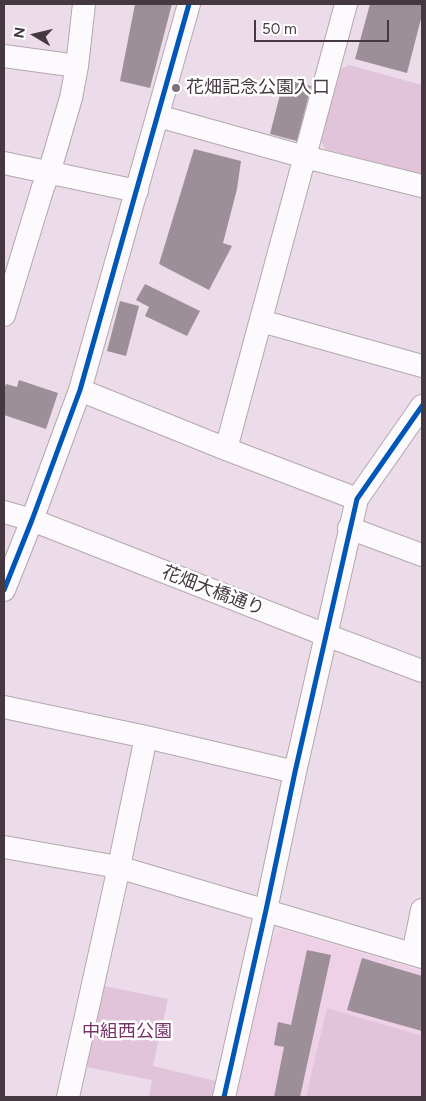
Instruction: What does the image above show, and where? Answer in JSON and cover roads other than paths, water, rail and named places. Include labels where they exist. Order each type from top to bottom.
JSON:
[{"type":"street","points":[[4,315],[71,98],[77,66],[84,4]]},
{"type":"street","points":[[4,590],[80,390],[189,4]]},
{"type":"street","points":[[226,449],[346,4]]},
{"type":"street","points":[[4,56],[77,66]]},
{"type":"street","points":[[158,116],[305,157],[422,186]]},
{"type":"street","points":[[4,163],[137,190]]},
{"type":"street","points":[[261,321],[422,366]]},
{"type":"street","points":[[80,390],[226,449],[357,498]]},
{"type":"street","points":[[224,1097],[266,910],[294,772],[357,498],[422,406]]},
{"type":"street","name":"花畑大橋通り","points":[[4,512],[32,520],[422,671]]},
{"type":"street","points":[[349,528],[422,555]]},
{"type":"street","points":[[4,707],[146,736],[294,772]]},
{"type":"street","points":[[68,1097],[146,736]]},
{"type":"street","points":[[4,847],[118,867],[418,955],[422,910]]},
{"type":"place","name":"花畑記念公園入口","points":[[176,88]]},
{"type":"park label","name":"中組西公園","points":[[127,1032]]}]
